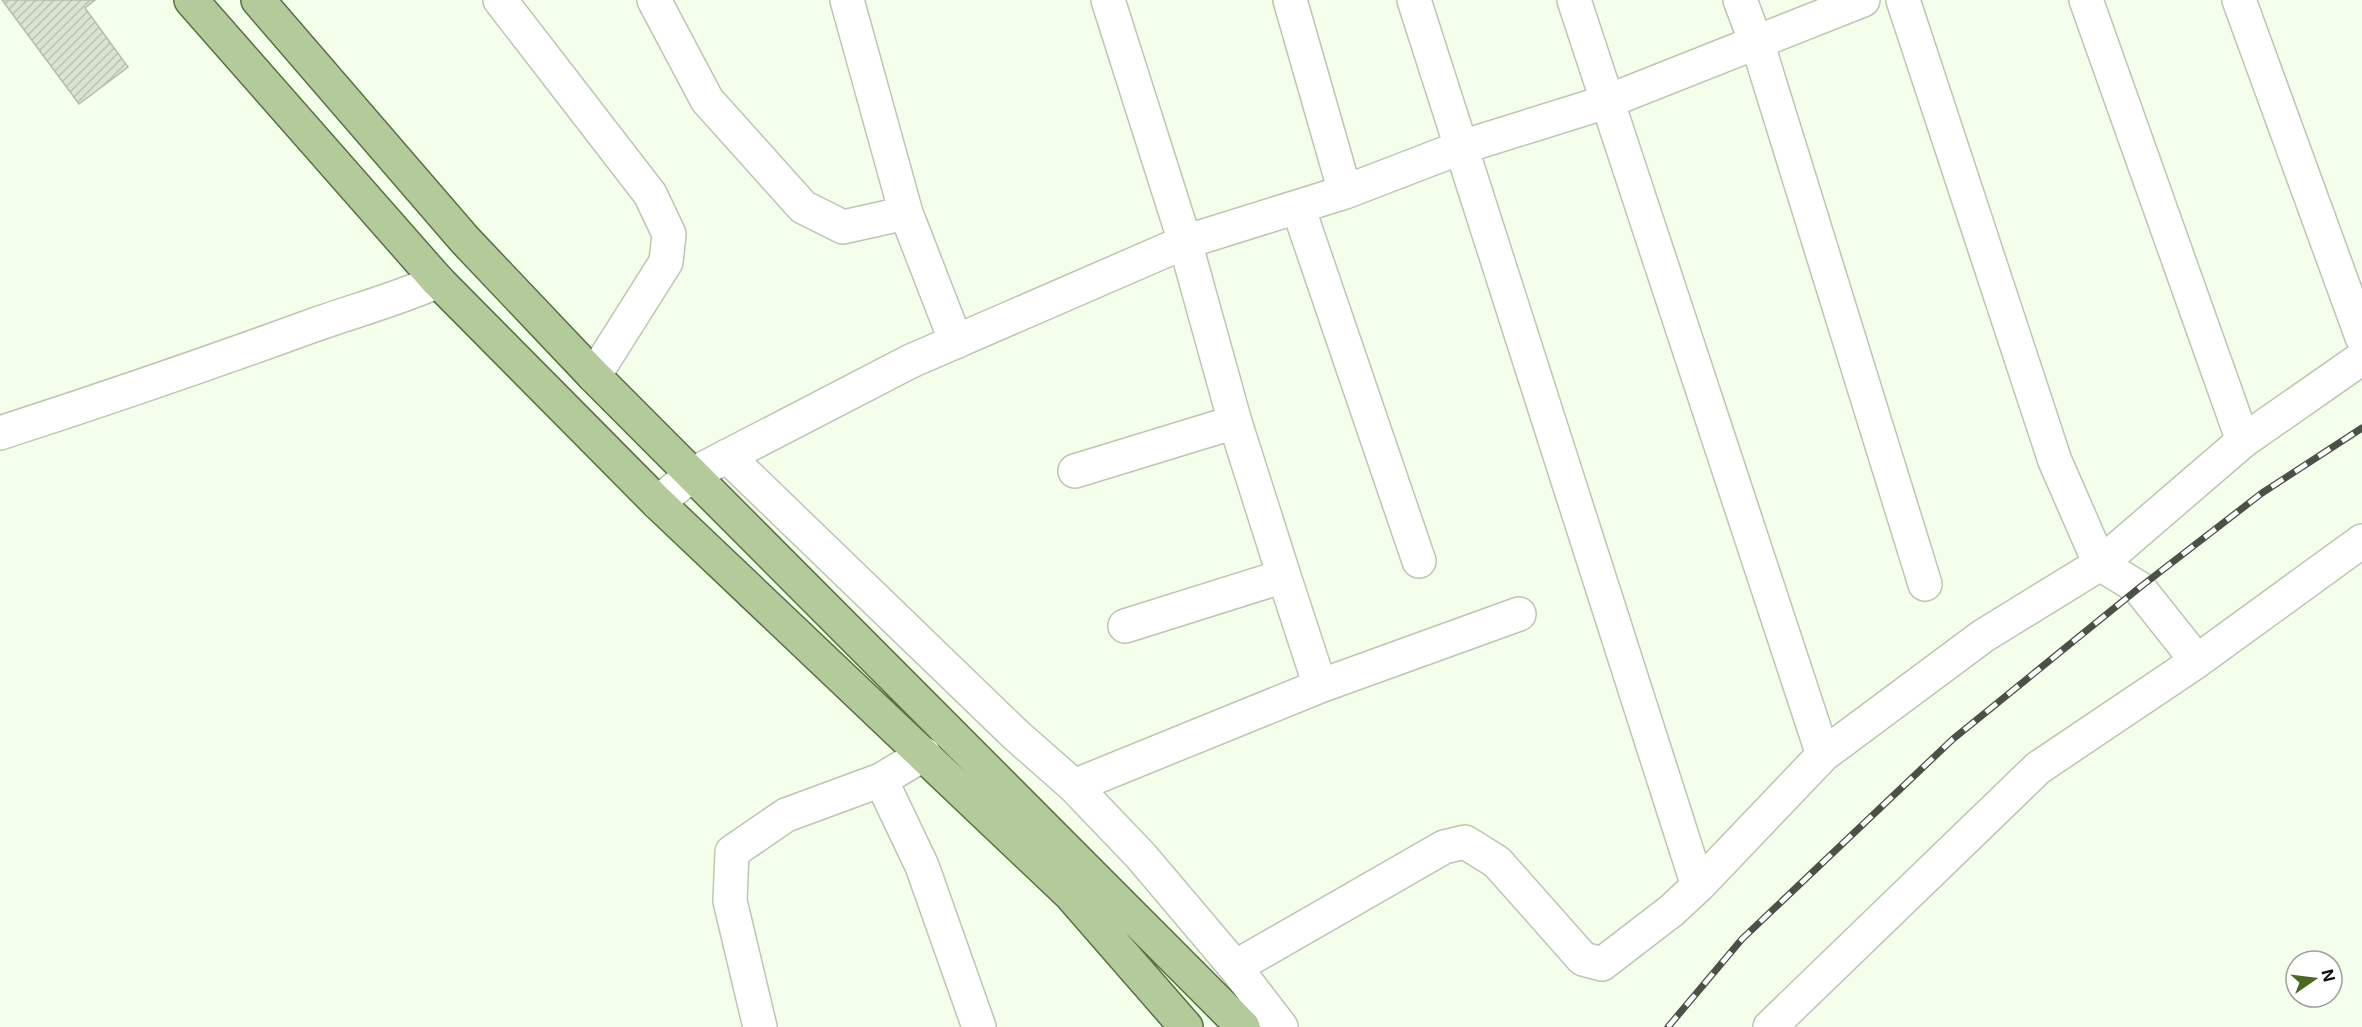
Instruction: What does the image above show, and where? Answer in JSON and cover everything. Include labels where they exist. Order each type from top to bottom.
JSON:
[{"type":"main road","points":[[191,0],[438,281],[658,502],[1070,894],[1186,1027]]},
{"type":"main road","points":[[258,0],[465,240],[594,376],[1243,1027]]},
{"type":"street","points":[[500,0],[650,194],[669,234],[666,262],[594,376]]},
{"type":"street","points":[[654,0],[707,100],[803,207],[843,227],[906,213]]},
{"type":"street","points":[[848,0],[906,213],[957,342]]},
{"type":"street","points":[[1108,0],[1185,242],[1235,422],[1320,686]]},
{"type":"street","points":[[1290,0],[1345,192]]},
{"type":"street","points":[[1414,0],[1698,886]]},
{"type":"street","points":[[1574,0],[1823,755]]},
{"type":"street","points":[[1740,0],[1762,58],[1925,584]]},
{"type":"street","points":[[658,502],[691,475],[910,361],[1185,242],[1345,192],[1462,147],[1606,102],[1863,0]]},
{"type":"street","points":[[1903,0],[2055,461],[2100,564],[2139,588],[2197,661]]},
{"type":"street","points":[[2086,0],[2243,441]]},
{"type":"street","points":[[2239,0],[2362,337]]},
{"type":"street","points":[[1298,207],[1419,561]]},
{"type":"street","points":[[0,433],[146,386],[334,318],[396,299],[438,281]]},
{"type":"street","points":[[1235,967],[1444,848],[1465,842],[1497,862],[1583,959],[1602,964],[1671,911],[1698,886],[1823,755],[1983,636],[2100,564],[2243,441],[2362,358]]},
{"type":"street","points":[[1075,471],[1235,422]]},
{"type":"street","points":[[727,456],[1016,735],[1074,786],[1141,856],[1235,967],[1281,1027]]},
{"type":"street","points":[[1770,1027],[2038,768],[2197,661],[2362,541]]},
{"type":"street","points":[[1125,626],[1284,576]]},
{"type":"street","points":[[1074,786],[1320,686],[1520,614]]},
{"type":"street","points":[[760,1027],[730,901],[732,852],[786,815],[881,780],[924,754]]},
{"type":"street","points":[[881,780],[922,866],[979,1027]]},
{"type":"building","points":[[2,0],[95,0],[85,8],[128,67],[79,104]]},
{"type":"railway","points":[[1668,1027],[1742,939],[1953,739],[2139,588],[2262,493],[2362,428]]}]
